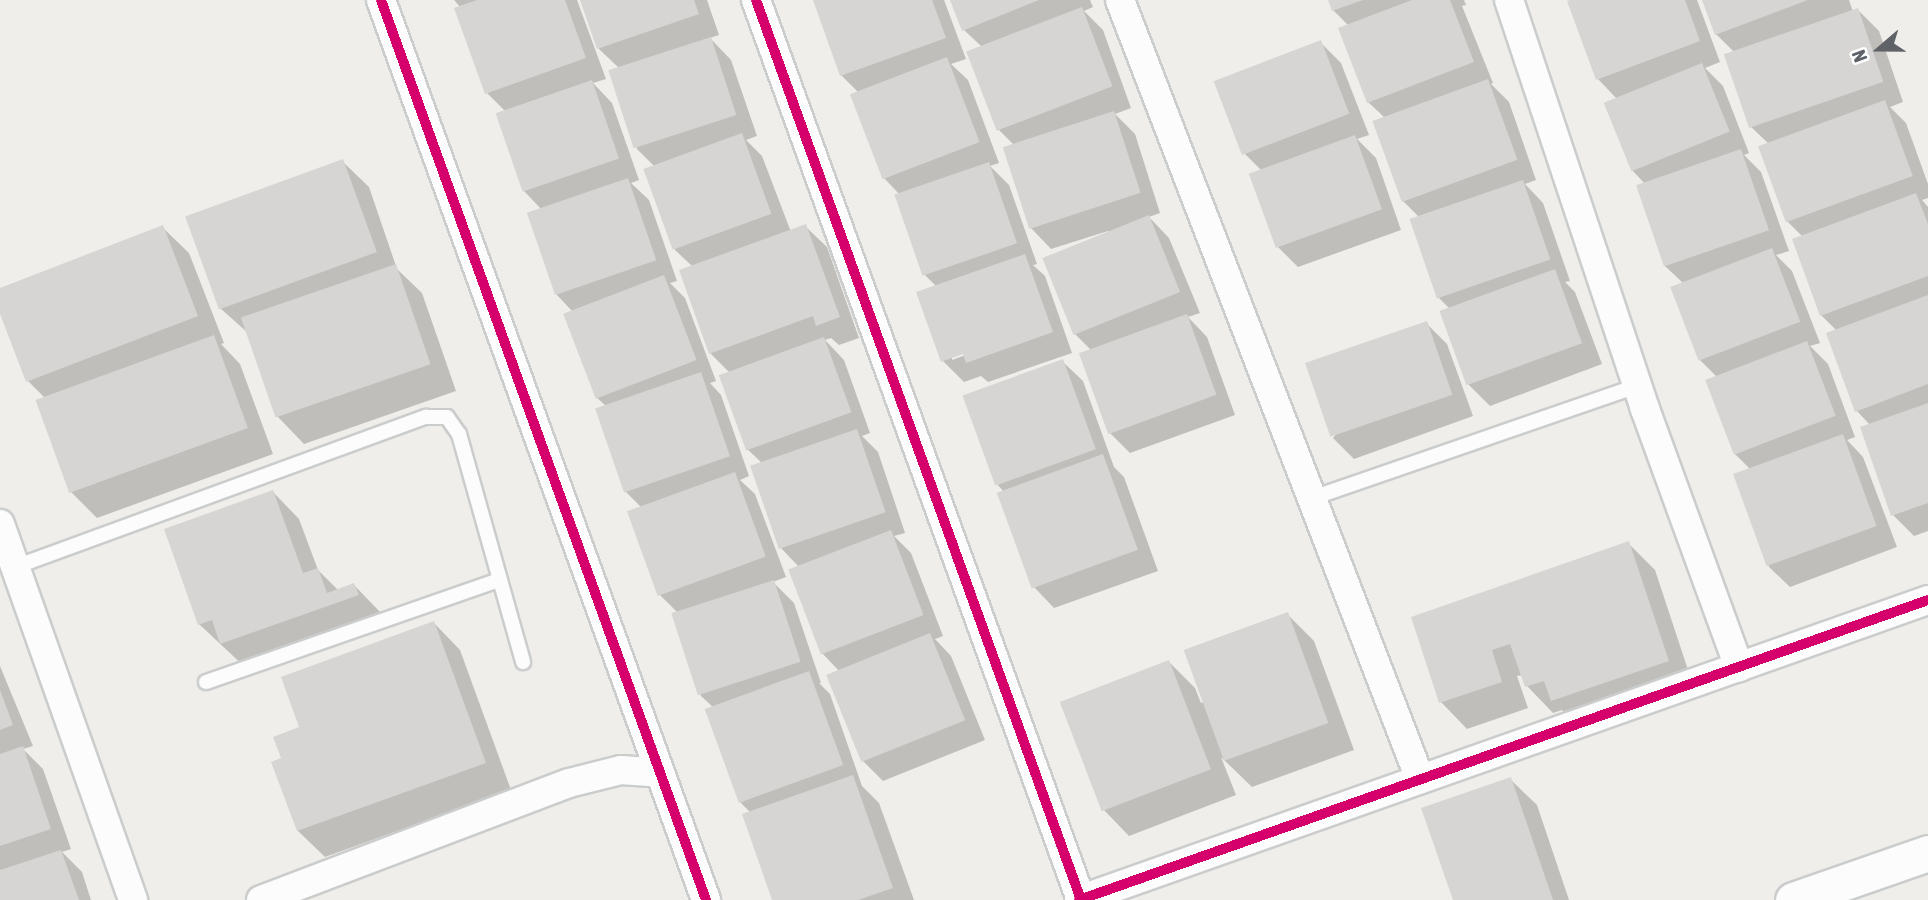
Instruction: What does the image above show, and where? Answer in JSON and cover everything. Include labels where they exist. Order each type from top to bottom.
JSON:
[{"type":"street","points":[[381,0],[706,900]]},
{"type":"street","points":[[756,0],[1080,900],[1928,600]]},
{"type":"street","points":[[1120,0],[1420,779]]},
{"type":"street","points":[[1509,0],[1637,386],[1739,667]]},
{"type":"street","points":[[0,523],[133,900]]},
{"type":"street","points":[[261,900],[569,783],[621,770],[660,773]]},
{"type":"street","points":[[1794,900],[1928,853]]},
{"type":"lane","points":[[1312,498],[1637,386]]},
{"type":"lane","points":[[15,567],[426,418],[447,416],[459,434],[523,662]]},
{"type":"lane","points":[[206,682],[499,580]]},
{"type":"building","points":[[477,0],[565,0],[586,58],[485,94],[454,8]]},
{"type":"building","points":[[580,0],[694,0],[699,14],[597,49]]},
{"type":"building","points":[[813,0],[932,0],[946,38],[840,76]]},
{"type":"building","points":[[950,0],[1039,0],[962,31]]},
{"type":"building","points":[[1328,0],[1363,0],[1332,11]]},
{"type":"building","points":[[1412,0],[1450,0],[1474,62],[1367,103],[1338,28]]},
{"type":"building","points":[[1685,0],[1700,41],[1596,80],[1567,1]]},
{"type":"building","points":[[1702,0],[1808,0],[1715,35]]},
{"type":"building","points":[[1082,7],[1112,86],[997,131],[966,51]]},
{"type":"building","points":[[1858,8],[1883,82],[1749,128],[1724,54]]},
{"type":"building","points":[[711,37],[736,115],[634,148],[608,70]]},
{"type":"building","points":[[1321,40],[1349,114],[1242,155],[1214,81]]},
{"type":"building","points":[[947,57],[980,142],[883,179],[850,94]]},
{"type":"building","points":[[1702,63],[1730,132],[1631,171],[1604,103]]},
{"type":"building","points":[[1488,79],[1517,160],[1402,202],[1372,121]]},
{"type":"building","points":[[592,80],[619,158],[523,192],[496,113]]},
{"type":"building","points":[[1885,100],[1913,176],[1786,222],[1758,146]]},
{"type":"building","points":[[1114,111],[1141,193],[1029,229],[1003,147]]},
{"type":"building","points":[[742,133],[771,214],[673,250],[643,169]]},
{"type":"building","points":[[1355,135],[1382,209],[1276,248],[1249,174]]},
{"type":"building","points":[[1741,149],[1769,230],[1664,266],[1636,185]]},
{"type":"building","points":[[343,159],[377,252],[219,309],[185,216]]},
{"type":"building","points":[[989,162],[1017,243],[922,276],[894,195]]},
{"type":"building","points":[[628,178],[656,260],[555,295],[527,213]]},
{"type":"building","points":[[1523,180],[1550,259],[1437,298],[1410,219]]},
{"type":"building","points":[[1916,193],[1928,224],[1928,276],[1820,316],[1792,239]]},
{"type":"building","points":[[1149,215],[1180,292],[1073,335],[1042,258]]},
{"type":"building","points":[[806,224],[840,317],[816,326],[813,316],[709,354],[679,270]]},
{"type":"building","points":[[163,225],[198,316],[26,382],[0,314],[0,288]]},
{"type":"building","points":[[1772,248],[1800,322],[1699,361],[1670,287]]},
{"type":"building","points":[[1025,254],[1053,332],[966,363],[963,354],[941,362],[916,292]]},
{"type":"building","points":[[396,264],[431,364],[275,418],[241,317]]},
{"type":"building","points":[[1555,269],[1582,343],[1466,385],[1439,311]]},
{"type":"building","points":[[664,275],[697,360],[596,399],[563,314]]},
{"type":"building","points":[[1928,295],[1928,384],[1855,412],[1826,333]]},
{"type":"building","points":[[1187,314],[1216,395],[1108,434],[1079,353]]},
{"type":"building","points":[[1427,321],[1452,395],[1330,437],[1305,363]]},
{"type":"building","points":[[214,335],[248,428],[69,493],[35,400]]},
{"type":"building","points":[[824,337],[851,412],[746,450],[719,375]]},
{"type":"building","points":[[1807,341],[1836,416],[1734,455],[1705,380]]},
{"type":"building","points":[[1063,359],[1096,449],[995,486],[962,396]]},
{"type":"building","points":[[701,372],[730,456],[624,493],[595,408]]},
{"type":"building","points":[[1928,403],[1928,503],[1891,516],[1860,427]]},
{"type":"building","points":[[857,429],[886,512],[779,549],[750,466]]},
{"type":"building","points":[[1843,434],[1877,526],[1767,566],[1733,474]]},
{"type":"building","points":[[1103,454],[1138,550],[1032,588],[997,493]]},
{"type":"building","points":[[735,472],[766,557],[658,596],[627,511]]},
{"type":"building","points":[[273,490],[303,573],[318,568],[327,593],[354,583],[359,595],[220,644],[212,620],[198,625],[164,529]]},
{"type":"building","points":[[891,530],[924,615],[821,654],[788,569]]},
{"type":"building","points":[[1629,541],[1669,661],[1551,701],[1544,681],[1525,687],[1510,644],[1492,650],[1502,682],[1439,703],[1411,617]]},
{"type":"building","points":[[774,580],[801,662],[698,695],[671,613]]},
{"type":"building","points":[[1288,612],[1328,723],[1224,761],[1184,650]]},
{"type":"building","points":[[434,621],[486,763],[297,831],[271,762],[281,758],[273,737],[299,727],[281,677]]},
{"type":"building","points":[[930,633],[965,720],[861,762],[826,675]]},
{"type":"building","points":[[1169,660],[1211,769],[1102,811],[1060,702]]},
{"type":"building","points":[[809,671],[843,765],[739,803],[705,709]]},
{"type":"building","points":[[0,690],[13,725],[0,730]]},
{"type":"building","points":[[23,746],[51,829],[0,846],[0,754]]},
{"type":"building","points":[[853,775],[893,888],[858,900],[772,900],[742,814]]},
{"type":"building","points":[[1511,777],[1553,900],[1453,900],[1421,808]]},
{"type":"building","points":[[61,850],[79,900],[0,900],[0,870]]},
{"type":"cycle path","points":[[381,0],[706,900]]},
{"type":"cycle path","points":[[756,0],[1081,900]]},
{"type":"cycle path","points":[[1079,900],[1928,600]]}]
